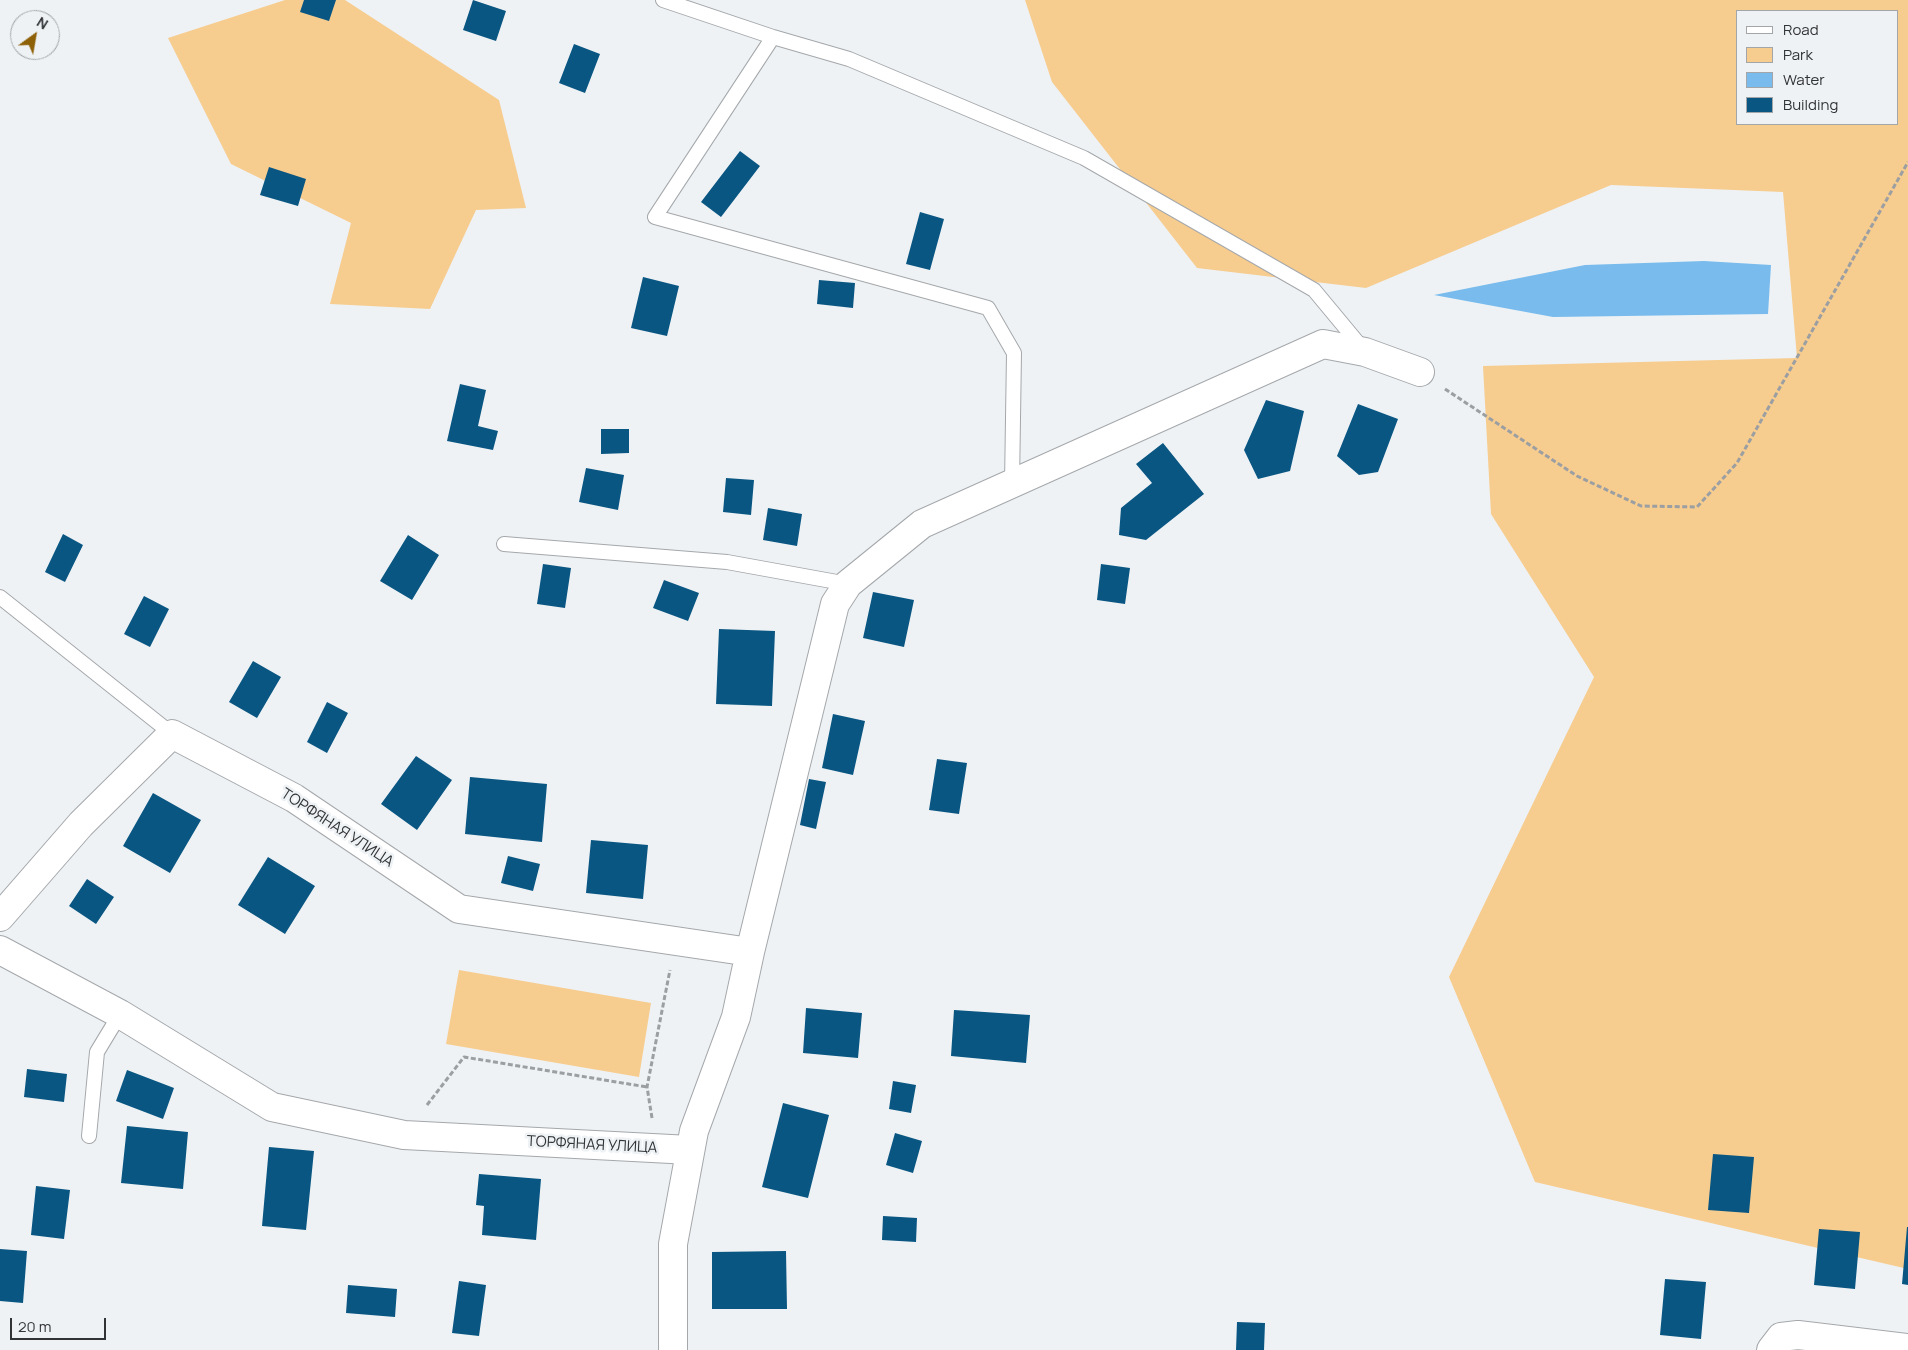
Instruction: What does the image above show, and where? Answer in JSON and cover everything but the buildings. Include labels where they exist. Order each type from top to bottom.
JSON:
[{"type":"street","points":[[673,1350],[673,1244],[694,1131],[736,1016],[835,604],[848,584],[922,524],[1323,344],[1365,352],[1420,372]]},
{"type":"street","points":[[0,917],[81,824],[172,734]]},
{"type":"street","name":"ТОРФЯНАЯ УЛИЦА","points":[[172,734],[294,798],[459,909],[750,952]]},
{"type":"street","name":"ТОРФЯНАЯ УЛИЦА","points":[[0,950],[120,1014],[272,1107],[404,1135],[690,1150]]},
{"type":"street","points":[[1771,1350],[1781,1337],[1798,1335],[1908,1348]]},
{"type":"lane","points":[[664,0],[773,37],[849,59],[1084,158],[1314,290],[1365,352]]},
{"type":"lane","points":[[773,37],[655,217],[988,308],[1014,352],[1012,484]]},
{"type":"lane","points":[[504,544],[726,562],[848,584]]},
{"type":"lane","points":[[0,597],[172,734]]},
{"type":"lane","points":[[89,1136],[98,1052],[120,1014]]},
{"type":"path","points":[[1420,372],[1577,476],[1641,506],[1697,507],[1737,463],[1908,162]]},
{"type":"path","points":[[652,1123],[647,1086],[676,942]]},
{"type":"path","points":[[404,1135],[464,1057],[647,1086]]},
{"type":"green space","points":[[285,0],[345,0],[499,100],[526,208],[476,210],[430,309],[330,304],[351,223],[231,164],[168,38]]},
{"type":"green space","points":[[1025,0],[1908,0],[1908,1269],[1535,1182],[1449,977],[1594,677],[1491,514],[1483,366],[1797,358],[1783,192],[1611,185],[1366,288],[1197,268],[1052,82]]},
{"type":"green space","points":[[459,970],[651,1003],[639,1077],[446,1044]]},
{"type":"water","points":[[1704,261],[1771,265],[1768,314],[1553,317],[1434,295],[1585,265]]}]
